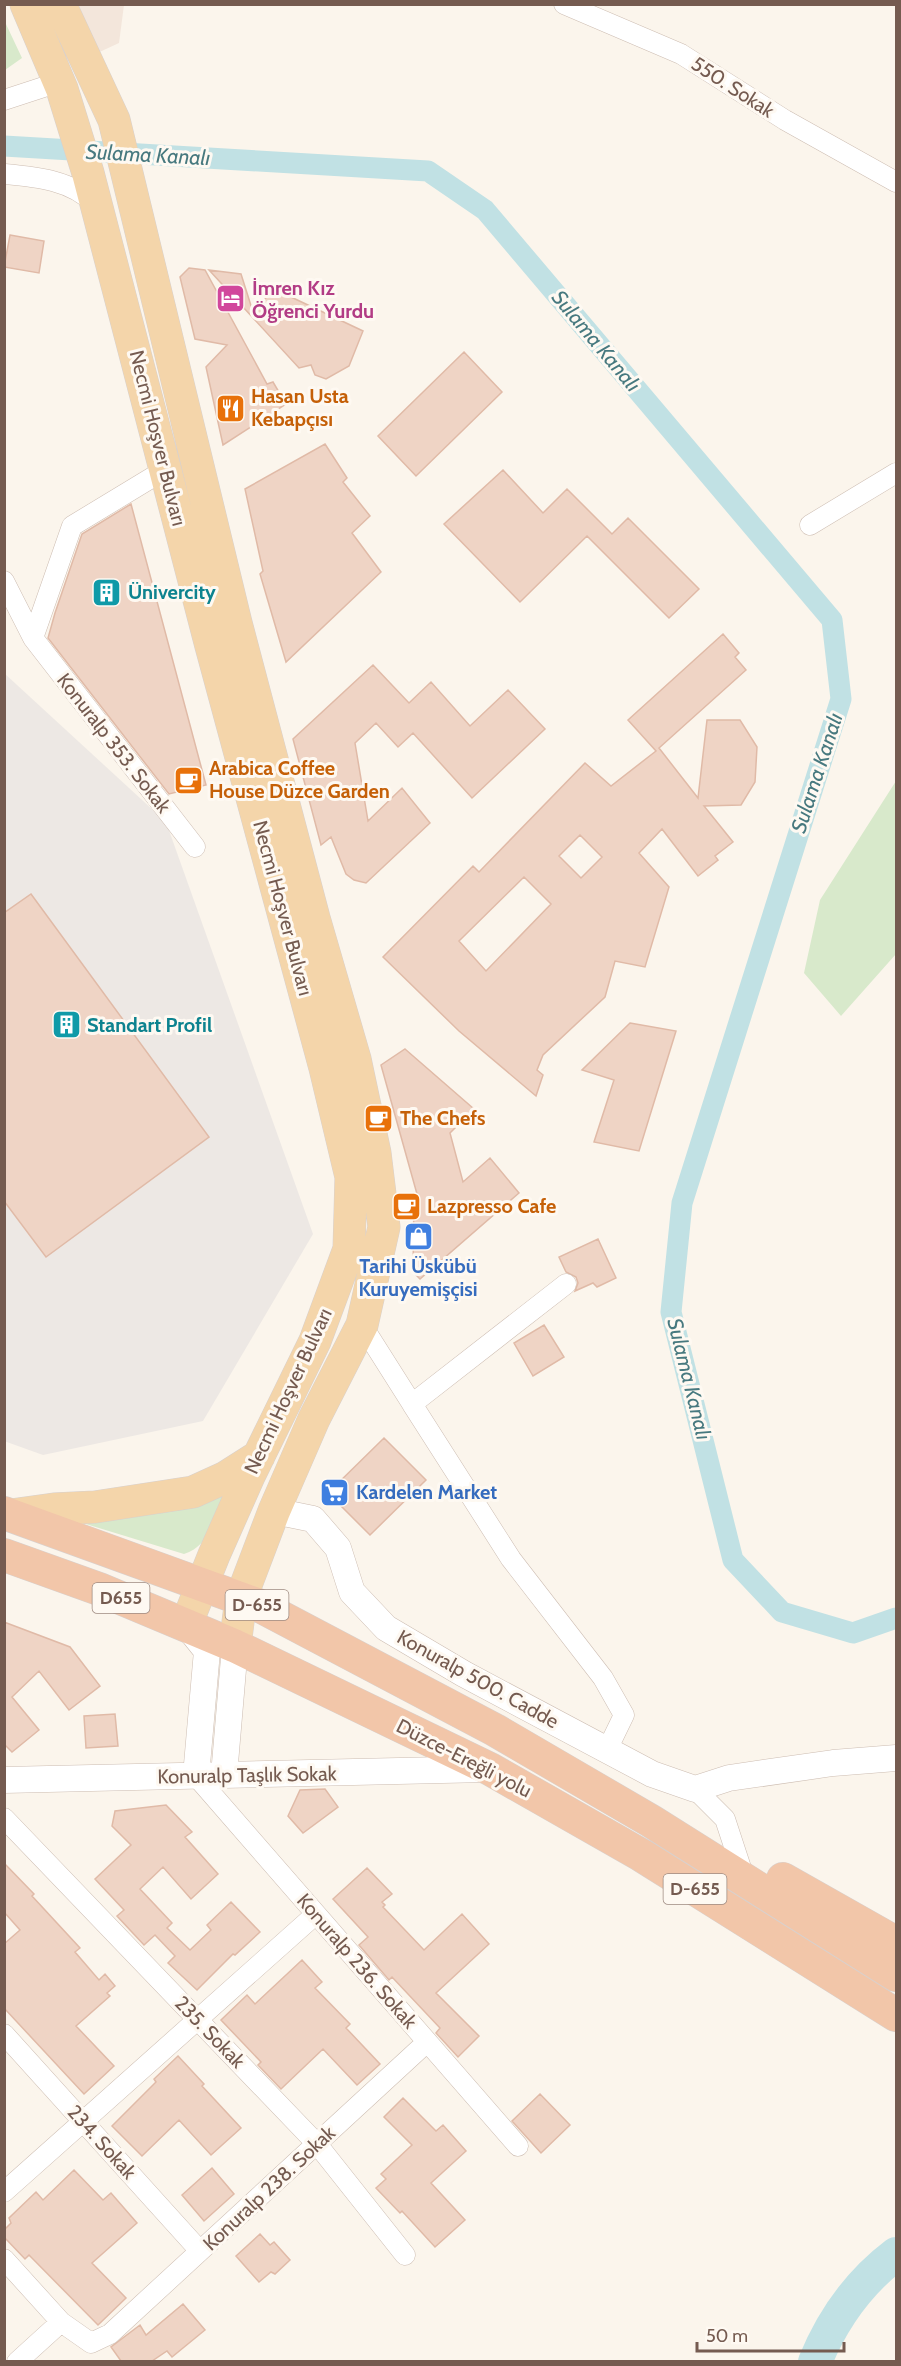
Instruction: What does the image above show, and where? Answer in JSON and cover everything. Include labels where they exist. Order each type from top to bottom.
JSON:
[{"type":"highway","name":"Düzce-Ereğli yolu","points":[[8,1514],[241,1598],[495,1730],[651,1821],[741,1866]]},
{"type":"highway","name":"Düzce-Ereğli yolu","points":[[4,1555],[99,1588],[235,1646],[490,1768],[641,1855],[897,2015]]},
{"type":"highway","points":[[741,1866],[897,1943]]},
{"type":"highway","points":[[741,1866],[897,1975]]},
{"type":"main road","name":"Necmi Hoşver Bulvarı","points":[[26,4],[61,85],[88,173],[326,1068],[351,1177],[349,1249],[315,1341],[259,1456],[202,1583],[186,1625]]},
{"type":"main road","name":"Necmi Hoşver Bulvarı","points":[[60,4],[114,120],[236,623],[314,918],[355,1059],[375,1153],[384,1227],[362,1325],[314,1419],[274,1511],[241,1598],[235,1646]]},
{"type":"main road","points":[[8,1514],[95,1507],[193,1491],[226,1477],[259,1456]]},
{"type":"street","name":"550. Sokak","points":[[564,4],[681,54],[785,120],[897,182]]},
{"type":"street","points":[[4,100],[61,85]]},
{"type":"street","points":[[4,174],[50,179],[88,196],[97,207]]},
{"type":"street","points":[[33,638],[72,526],[166,469]]},
{"type":"street","points":[[810,525],[897,473]]},
{"type":"street","name":"Konuralp 353. Sokak","points":[[4,581],[33,638],[195,847]]},
{"type":"street","points":[[412,1404],[566,1284]]},
{"type":"street","points":[[362,1325],[511,1559],[603,1678],[624,1715],[607,1750]]},
{"type":"street","name":"Konuralp 500. Cadde","points":[[274,1511],[313,1519],[338,1548],[352,1592],[386,1628],[464,1674],[652,1774],[695,1789]]},
{"type":"street","points":[[186,1625],[207,1652],[196,1776]]},
{"type":"street","points":[[224,1775],[235,1646]]},
{"type":"street","points":[[741,1866],[725,1819],[695,1789],[729,1778],[833,1763],[897,1758]]},
{"type":"street","name":"Konuralp Taşlık Sokak","points":[[4,1780],[490,1768]]},
{"type":"street","name":"Konuralp 236. Sokak","points":[[196,1776],[518,2146]]},
{"type":"street","name":"235. Sokak","points":[[4,1818],[317,2144],[405,2254]]},
{"type":"street","points":[[4,2192],[199,2021],[316,1914]]},
{"type":"street","name":"234. Sokak","points":[[4,2034],[200,2251]]},
{"type":"street","name":"Konuralp 238. Sokak","points":[[61,2322],[91,2343],[110,2334],[427,2042]]},
{"type":"street","points":[[4,2259],[61,2322],[17,2361]]},
{"type":"shaded area","points":[[71,5],[124,5],[119,43],[93,55]]},
{"type":"shaded area","name":"Standart Profil","points":[[4,673],[166,822],[313,1234],[203,1421],[43,1455],[4,1441]]},
{"type":"green space","points":[[5,22],[22,58],[4,70]]},
{"type":"green space","points":[[896,781],[896,954],[841,1016],[804,973],[820,900]]},
{"type":"green space","points":[[227,1484],[208,1535],[194,1550],[184,1554],[76,1521]]},
{"type":"building","points":[[10,235],[44,241],[39,273],[4,267]]},
{"type":"building","points":[[189,268],[205,270],[267,384],[273,382],[286,404],[223,445],[206,367],[227,345],[195,339],[180,277]]},
{"type":"building","points":[[209,270],[241,274],[253,312],[274,289],[363,331],[349,366],[326,379],[315,375],[311,365],[299,368]]},
{"type":"building","points":[[464,352],[502,392],[416,476],[378,436]]},
{"type":"building","points":[[325,444],[347,478],[343,482],[370,516],[352,533],[381,572],[286,662],[260,574],[263,571],[245,489]]},
{"type":"building","points":[[503,470],[543,513],[567,489],[612,534],[628,518],[699,589],[669,618],[587,536],[520,602],[444,524]]},
{"type":"building","name":"Ünivercity","points":[[131,504],[206,785],[169,794],[48,638],[82,534]]},
{"type":"building","points":[[723,634],[739,653],[735,657],[746,670],[659,748],[698,798],[707,720],[740,720],[757,747],[755,782],[741,805],[704,806],[733,842],[715,856],[718,860],[698,876],[662,829],[639,853],[669,887],[645,967],[615,961],[605,997],[543,1055],[537,1070],[543,1075],[536,1096],[459,1031],[383,957],[473,866],[479,872],[585,763],[611,786],[656,751],[628,720]],"holes":[[[580,835],[602,857],[581,878],[559,856]],[[524,877],[551,904],[486,971],[459,941]]]},
{"type":"building","points":[[373,665],[409,703],[431,682],[470,726],[508,690],[545,729],[472,798],[413,733],[398,747],[376,723],[355,743],[368,821],[402,788],[430,823],[366,883],[354,880],[346,874],[331,837],[321,845],[293,739]]},
{"type":"building","name":"Standart Profil","points":[[31,894],[209,1137],[46,1257],[4,1201],[4,913]]},
{"type":"building","points":[[630,1023],[676,1031],[639,1151],[594,1142],[614,1080],[582,1070]]},
{"type":"building","points":[[405,1049],[474,1109],[450,1133],[463,1182],[490,1158],[519,1193],[420,1279],[413,1272],[414,1195],[417,1194],[381,1065]]},
{"type":"building","points":[[598,1239],[616,1278],[597,1287],[593,1283],[575,1291],[578,1283],[576,1277],[566,1272],[559,1257]]},
{"type":"building","points":[[544,1325],[564,1357],[533,1376],[514,1343]]},
{"type":"building","points":[[384,1438],[426,1480],[370,1535],[328,1493]]},
{"type":"building","points":[[4,1622],[70,1647],[100,1686],[69,1710],[39,1671],[12,1697],[39,1730],[12,1752],[4,1744]]},
{"type":"building","points":[[115,1714],[118,1746],[86,1748],[84,1716]]},
{"type":"building","points":[[325,1789],[338,1807],[303,1833],[288,1816],[300,1790]]},
{"type":"building","points":[[166,1805],[192,1832],[185,1837],[218,1874],[191,1899],[163,1867],[140,1889],[172,1923],[167,1928],[190,1950],[211,1930],[207,1925],[231,1902],[260,1932],[235,1955],[233,1954],[197,1990],[168,1963],[175,1956],[155,1935],[144,1945],[117,1916],[124,1910],[95,1879],[131,1845],[112,1826],[115,1811]]},
{"type":"building","points":[[4,1863],[80,1948],[75,1952],[99,1980],[105,1974],[115,1986],[107,1993],[110,1996],[76,2026],[114,2066],[84,2094],[4,2008],[4,1944],[20,1930],[4,1912]]},
{"type":"building","points":[[367,1868],[392,1894],[382,1902],[385,1905],[383,1907],[424,1950],[462,1914],[489,1944],[436,1993],[479,2036],[458,2057],[436,2033],[440,2028],[392,1977],[389,1980],[359,1945],[368,1937],[333,1899]]},
{"type":"building","points":[[302,1960],[322,1982],[315,1988],[350,2024],[346,2028],[380,2064],[357,2085],[323,2049],[281,2089],[258,2065],[261,2062],[221,2020],[247,1995],[255,2004]]},
{"type":"building","points":[[178,2056],[241,2128],[211,2155],[179,2120],[142,2156],[112,2126],[156,2082],[154,2079]]},
{"type":"building","points":[[540,2094],[570,2125],[541,2153],[512,2121]]},
{"type":"building","points":[[403,2098],[436,2131],[443,2125],[466,2151],[431,2183],[465,2220],[435,2247],[402,2211],[400,2213],[376,2188],[386,2179],[381,2174],[412,2145],[384,2117]]},
{"type":"building","points":[[212,2168],[234,2194],[204,2221],[182,2195]]},
{"type":"building","points":[[74,2170],[103,2200],[111,2193],[137,2223],[92,2263],[126,2298],[98,2325],[29,2255],[25,2259],[4,2237],[4,2230],[11,2223],[9,2218],[36,2192],[43,2200]]},
{"type":"building","points":[[260,2234],[270,2245],[274,2242],[290,2260],[275,2274],[271,2272],[259,2282],[236,2256]]},
{"type":"building","points":[[183,2304],[205,2330],[172,2357],[167,2351],[152,2361],[121,2361],[111,2347],[140,2325],[146,2335]]},
{"type":"waterway","name":"Sulama Kanalı","points":[[4,146],[428,171],[485,210],[832,620],[841,699],[682,1203],[671,1312],[733,1560],[782,1612],[853,1633],[896,1618]]},
{"type":"waterway","points":[[815,2362],[830,2330],[848,2302],[870,2276],[896,2254]]},
{"type":"place","name":"İmren Kız Öğrenci Yurdu","points":[[231,299]]},
{"type":"place","name":"Hasan Usta Kebapçısı","points":[[230,408]]},
{"type":"place","name":"Ünivercity","points":[[107,592]]},
{"type":"place","name":"Arabica Coffee House Düzce Garden","points":[[188,780]]},
{"type":"place","name":"Standart Profil","points":[[66,1025]]},
{"type":"place","name":"The Chefs","points":[[379,1118]]},
{"type":"place","name":"Lazpresso Cafe","points":[[406,1206]]},
{"type":"place","name":"Tarihi Üskübü Kuruyemişçisi","points":[[418,1236]]},
{"type":"place","name":"Kardelen Market","points":[[335,1492]]}]
